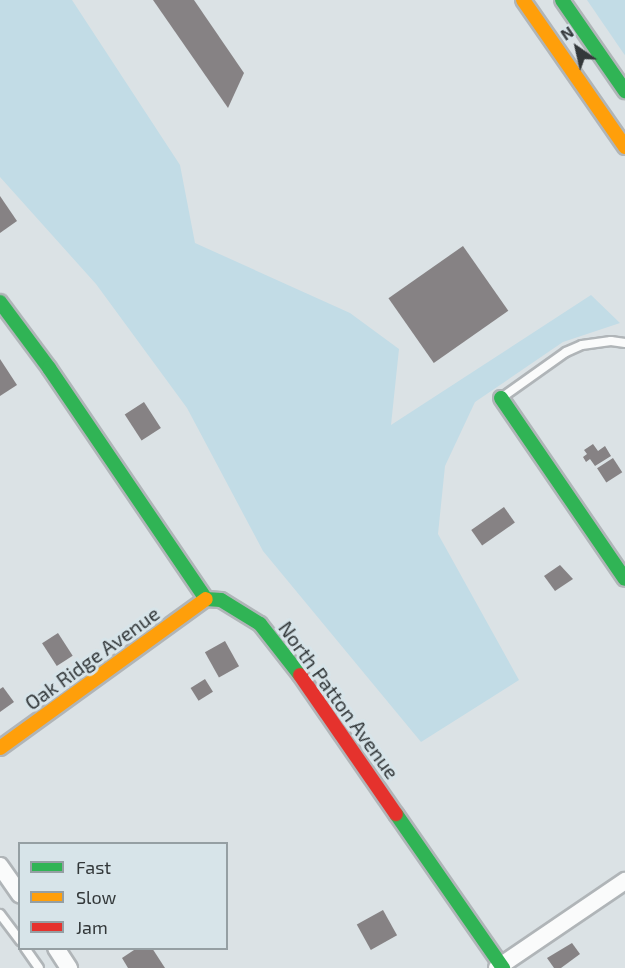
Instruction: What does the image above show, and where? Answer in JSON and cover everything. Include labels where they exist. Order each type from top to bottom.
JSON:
[{"type":"street","points":[[523,0],[625,147]]},
{"type":"street","points":[[562,0],[625,91]]},
{"type":"street","points":[[0,302],[49,368],[206,599]]},
{"type":"street","points":[[501,398],[625,579]]},
{"type":"street","name":"Oak Ridge Avenue","points":[[0,748],[206,599]]},
{"type":"street","name":"North Patton Avenue","points":[[206,599],[221,600],[243,612],[260,624],[281,648],[501,967]]},
{"type":"street","points":[[0,866],[18,892]]},
{"type":"street","points":[[501,967],[625,881]]},
{"type":"street","points":[[57,950],[69,968]]},
{"type":"lane","points":[[501,398],[574,349],[611,341],[625,343]]},
{"type":"lane","points":[[0,914],[18,938]]},
{"type":"lane","points":[[26,950],[39,968]]},
{"type":"shaded area","points":[[0,0],[72,0],[180,165],[195,243],[350,313],[399,349],[391,425],[591,295],[620,323],[563,342],[475,402],[445,466],[438,534],[519,680],[421,742],[263,551],[187,408],[96,284],[0,177]]},
{"type":"shaded area","points":[[587,0],[625,0],[625,55],[624,54]]},
{"type":"building","points":[[153,0],[194,0],[244,73],[228,108]]},
{"type":"building","points":[[0,196],[17,221],[0,233]]},
{"type":"building","points":[[463,246],[508,311],[434,363],[388,298]]},
{"type":"building","points":[[0,359],[17,385],[0,396]]},
{"type":"building","points":[[144,402],[161,428],[142,441],[125,415]]},
{"type":"building","points":[[593,444],[598,451],[605,446],[611,456],[595,466],[590,459],[586,462],[583,457],[587,454],[584,450]]},
{"type":"building","points":[[613,458],[622,472],[606,483],[597,468]]},
{"type":"building","points":[[504,507],[515,523],[482,546],[471,530]]},
{"type":"building","points":[[560,565],[573,579],[555,591],[544,576]]},
{"type":"building","points":[[58,633],[73,656],[57,666],[42,643]]},
{"type":"building","points":[[225,641],[239,666],[219,678],[205,652]]},
{"type":"building","points":[[205,679],[213,692],[199,701],[191,688]]},
{"type":"building","points":[[3,687],[14,702],[0,712],[0,689]]},
{"type":"building","points":[[383,910],[397,935],[371,950],[357,925]]},
{"type":"building","points":[[572,943],[580,954],[561,968],[554,968],[547,958]]},
{"type":"building","points":[[134,950],[153,950],[165,968],[128,968],[122,958]]},
{"type":"traffic: fast","points":[[562,0],[625,91]]},
{"type":"traffic: fast","points":[[0,302],[49,368],[206,599],[221,600],[260,624],[300,675]]},
{"type":"traffic: fast","points":[[501,398],[625,579]]},
{"type":"traffic: fast","points":[[396,814],[503,968]]},
{"type":"traffic: slow","points":[[523,0],[625,147]]},
{"type":"traffic: slow","points":[[0,748],[206,599]]},
{"type":"traffic: jam","points":[[300,675],[396,814]]}]
